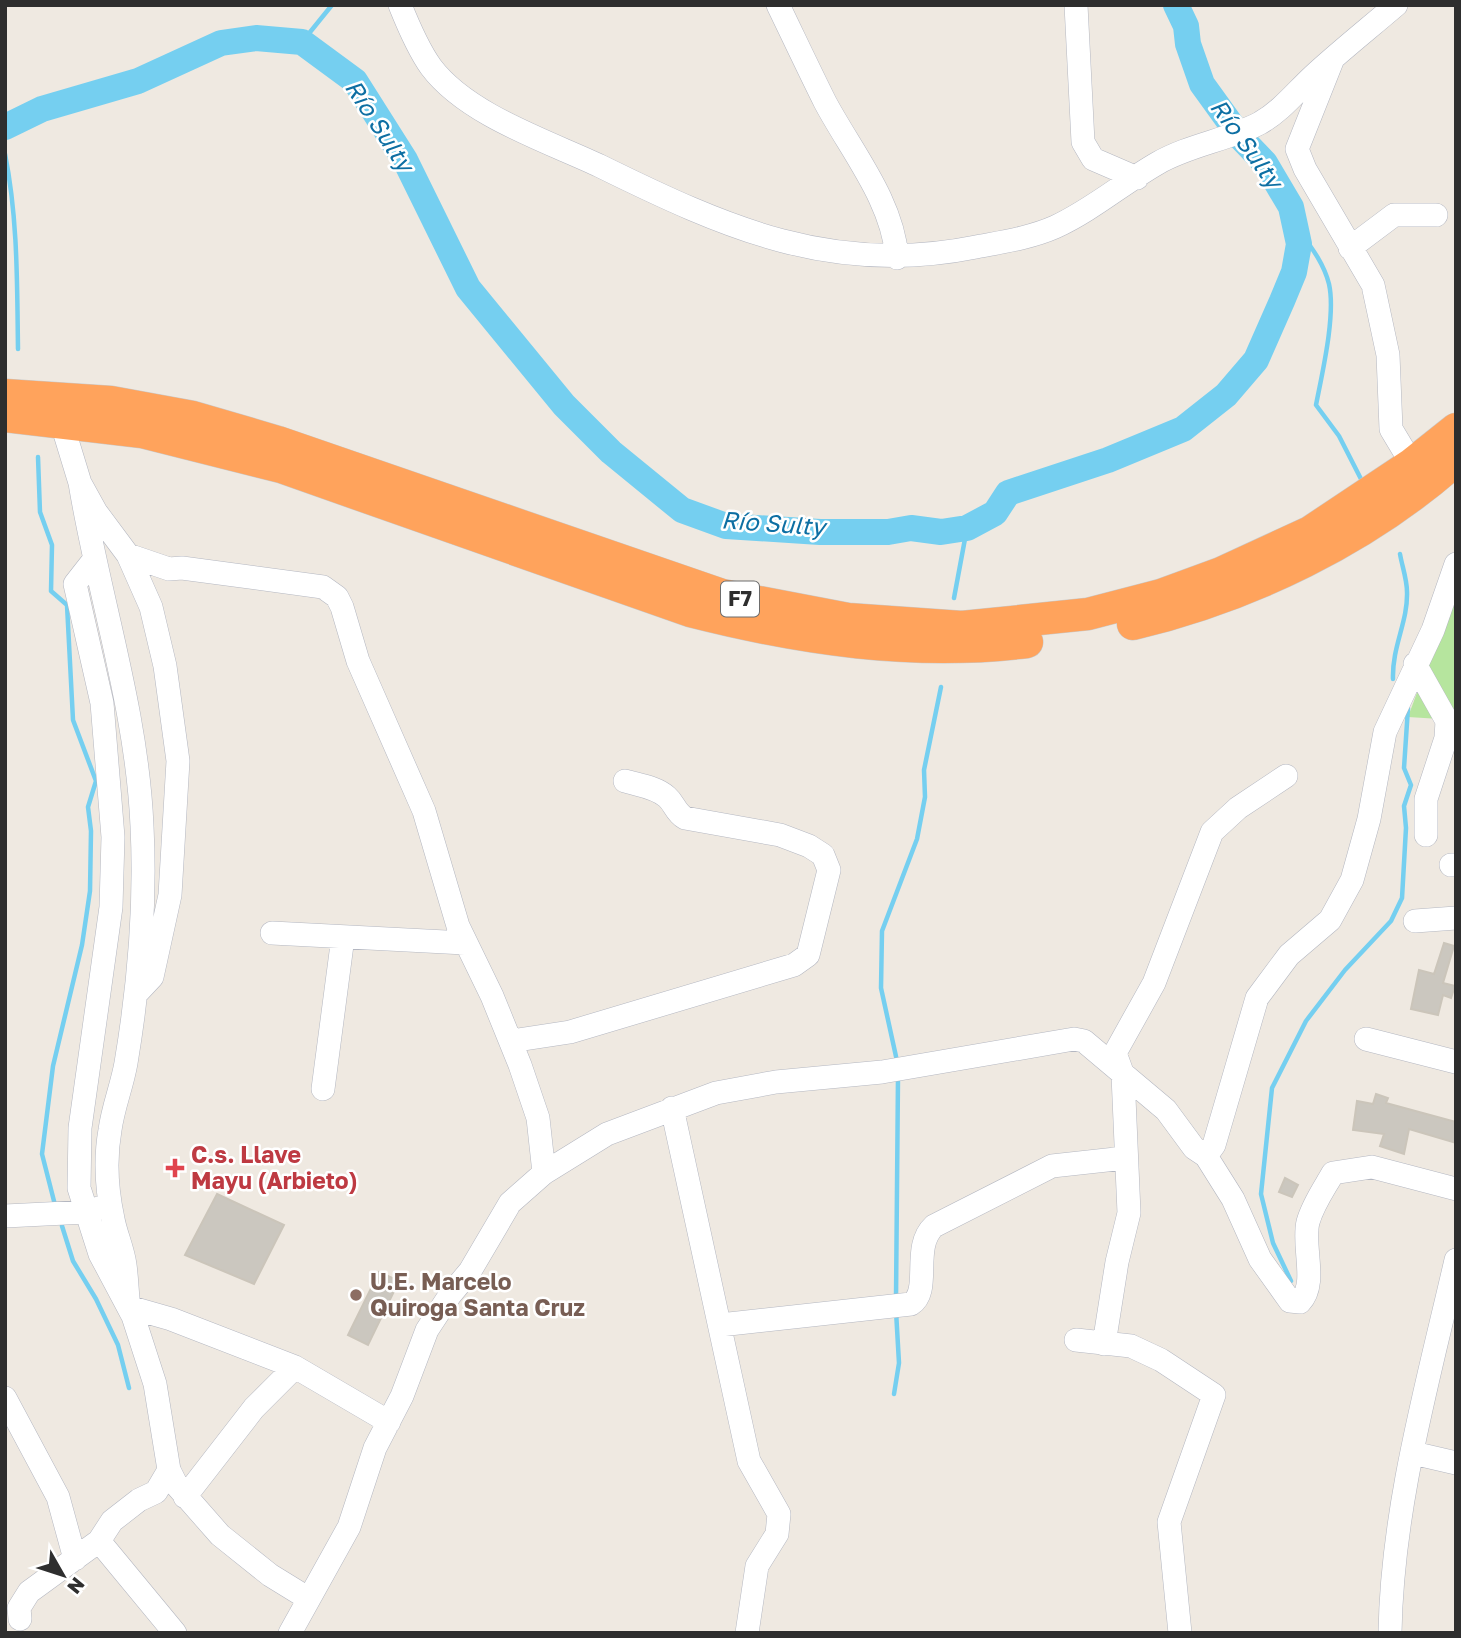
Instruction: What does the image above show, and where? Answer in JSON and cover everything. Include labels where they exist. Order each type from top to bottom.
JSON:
[{"type":"highway","name":"F7","points":[[5,395],[111,402],[193,417],[278,442],[722,595],[848,619],[962,627],[1088,614],[1161,595],[1209,578],[1310,533],[1412,464],[1456,429]]},
{"type":"highway","name":"F7","points":[[5,416],[142,432],[281,467],[690,611],[743,625],[885,646],[970,649],[1078,636],[1170,615],[1229,594],[1303,562],[1363,529],[1405,503],[1456,460]]},
{"type":"street","points":[[400,5],[431,67],[451,88],[486,113],[660,194],[769,239],[811,250],[897,258],[943,254],[1010,241],[1052,228],[1160,162],[1260,123],[1280,109],[1396,5]]},
{"type":"street","points":[[778,5],[826,104],[878,197],[896,238],[897,258]]},
{"type":"street","points":[[1076,5],[1083,142],[1093,159],[1137,177]]},
{"type":"street","points":[[1332,61],[1297,149],[1305,169],[1373,285],[1388,355],[1391,429],[1412,464]]},
{"type":"street","points":[[1350,248],[1394,215],[1436,215]]},
{"type":"street","points":[[62,424],[80,483],[93,561],[121,669],[135,746],[142,825],[143,890],[135,995],[126,1063],[110,1129],[108,1170],[111,1205],[125,1263],[128,1307]]},
{"type":"street","points":[[80,483],[96,512],[128,555],[157,627],[178,761],[167,907],[152,977],[135,995]]},
{"type":"street","points":[[128,555],[169,569],[182,568],[323,587],[337,597],[358,660],[424,811],[465,943],[511,1041],[538,1118],[544,1173]]},
{"type":"street","points":[[93,561],[75,584],[102,704],[113,837],[111,907],[80,1128],[79,1188],[100,1254],[128,1307],[155,1384],[169,1470],[185,1497],[220,1535],[270,1574],[309,1599]]},
{"type":"street","points":[[1206,1156],[1214,1145],[1257,998],[1289,956],[1330,920],[1352,880],[1369,818],[1385,732],[1433,630],[1456,564]]},
{"type":"street","points":[[1415,664],[1451,728],[1426,799],[1426,835]]},
{"type":"street","points":[[1104,1343],[1117,1262],[1129,1213],[1123,1075],[1115,1053],[1153,983],[1212,832],[1238,808],[1286,776]]},
{"type":"street","points":[[511,1041],[570,1032],[794,965],[808,956],[829,870],[823,855],[809,846],[780,835],[685,818],[676,812],[666,796],[656,790],[625,781]]},
{"type":"street","points":[[1415,921],[1456,918]]},
{"type":"street","points":[[272,933],[465,943]]},
{"type":"street","points":[[323,1089],[343,937]]},
{"type":"street","points":[[290,1633],[349,1527],[374,1448],[389,1422],[427,1330],[470,1271],[510,1203],[544,1173],[607,1135],[672,1108],[742,1087],[882,1073],[1074,1039],[1092,1045],[1166,1110],[1195,1148],[1206,1156],[1233,1199],[1260,1259],[1290,1301],[1300,1302],[1306,1296],[1308,1285],[1305,1242],[1308,1222],[1314,1205],[1333,1173],[1372,1167],[1456,1189]]},
{"type":"street","points":[[1366,1040],[1456,1062]]},
{"type":"street","points":[[672,1108],[749,1461],[779,1514],[777,1534],[757,1566],[747,1633]]},
{"type":"street","points":[[720,1325],[911,1304],[920,1293],[922,1245],[926,1234],[934,1226],[1052,1166],[1125,1158]]},
{"type":"street","points":[[5,1216],[86,1212],[111,1205]]},
{"type":"street","points":[[1390,1633],[1397,1548],[1413,1452],[1456,1260]]},
{"type":"street","points":[[128,1307],[171,1319],[295,1367],[389,1422]]},
{"type":"street","points":[[1076,1340],[1131,1346],[1161,1360],[1214,1395],[1169,1522],[1180,1633]]},
{"type":"street","points":[[185,1497],[254,1408],[295,1367]]},
{"type":"street","points":[[5,1398],[58,1497],[75,1559]]},
{"type":"street","points":[[1413,1452],[1456,1463]]},
{"type":"street","points":[[27,1626],[22,1600],[99,1541],[113,1521],[139,1500],[156,1492],[169,1470]]},
{"type":"street","points":[[99,1541],[175,1633]]},
{"type":"street","points":[[5,1601],[27,1626]]},
{"type":"green space","points":[[1456,587],[1456,720],[1408,717]]},
{"type":"building","points":[[1444,943],[1454,946],[1443,983],[1455,986],[1451,998],[1443,995],[1438,1015],[1411,1009],[1419,970],[1434,974]]},
{"type":"building","points":[[1376,1094],[1388,1098],[1386,1103],[1456,1122],[1456,1143],[1409,1129],[1404,1154],[1380,1146],[1384,1134],[1353,1130],[1357,1101],[1373,1104]]},
{"type":"building","points":[[1285,1178],[1298,1185],[1292,1197],[1279,1192]]},
{"type":"building","points":[[217,1194],[284,1225],[254,1284],[185,1255]]},
{"type":"building","points":[[379,1272],[399,1281],[368,1345],[348,1335]]},
{"type":"waterway","points":[[302,42],[332,5]]},
{"type":"waterway","name":"Río Sulty","points":[[5,127],[42,109],[138,81],[221,43],[256,38],[302,42],[355,81],[405,160],[468,288],[564,405],[611,452],[682,510],[726,526],[820,532],[888,532],[911,528],[941,532],[967,528],[995,513],[1008,493],[1108,460],[1183,429],[1226,395],[1256,360],[1294,272],[1299,244],[1291,207],[1265,163],[1241,138],[1202,84],[1188,44],[1186,26],[1176,5]]},
{"type":"waterway","points":[[5,154],[15,227],[18,349]]},
{"type":"waterway","points":[[1293,222],[1323,267],[1331,297],[1327,344],[1316,405],[1339,436],[1361,479]]},
{"type":"waterway","points":[[38,457],[40,512],[52,545],[51,591],[67,605],[73,720],[96,781],[88,807],[91,831],[90,891],[82,945],[53,1066],[42,1154],[55,1205]]},
{"type":"waterway","points":[[954,598],[967,528]]},
{"type":"waterway","points":[[1393,679],[1395,656],[1407,603],[1400,554]]},
{"type":"waterway","points":[[897,1061],[881,988],[882,931],[917,839],[925,797],[924,770],[941,687]]},
{"type":"waterway","points":[[1291,1281],[1273,1243],[1261,1194],[1272,1088],[1306,1021],[1345,970],[1391,921],[1402,898],[1406,828],[1404,806],[1411,785],[1404,768],[1408,708]]},
{"type":"waterway","points":[[896,1299],[898,1077]]},
{"type":"waterway","points":[[62,1226],[73,1261],[96,1299],[118,1345],[129,1388]]},
{"type":"waterway","points":[[894,1394],[899,1363],[896,1311]]},
{"type":"place","name":"C.s. Llave Mayu (Arbieto)","points":[[175,1168]]},
{"type":"place","name":"U.E. Marcelo Quiroga Santa Cruz","points":[[356,1295]]}]
